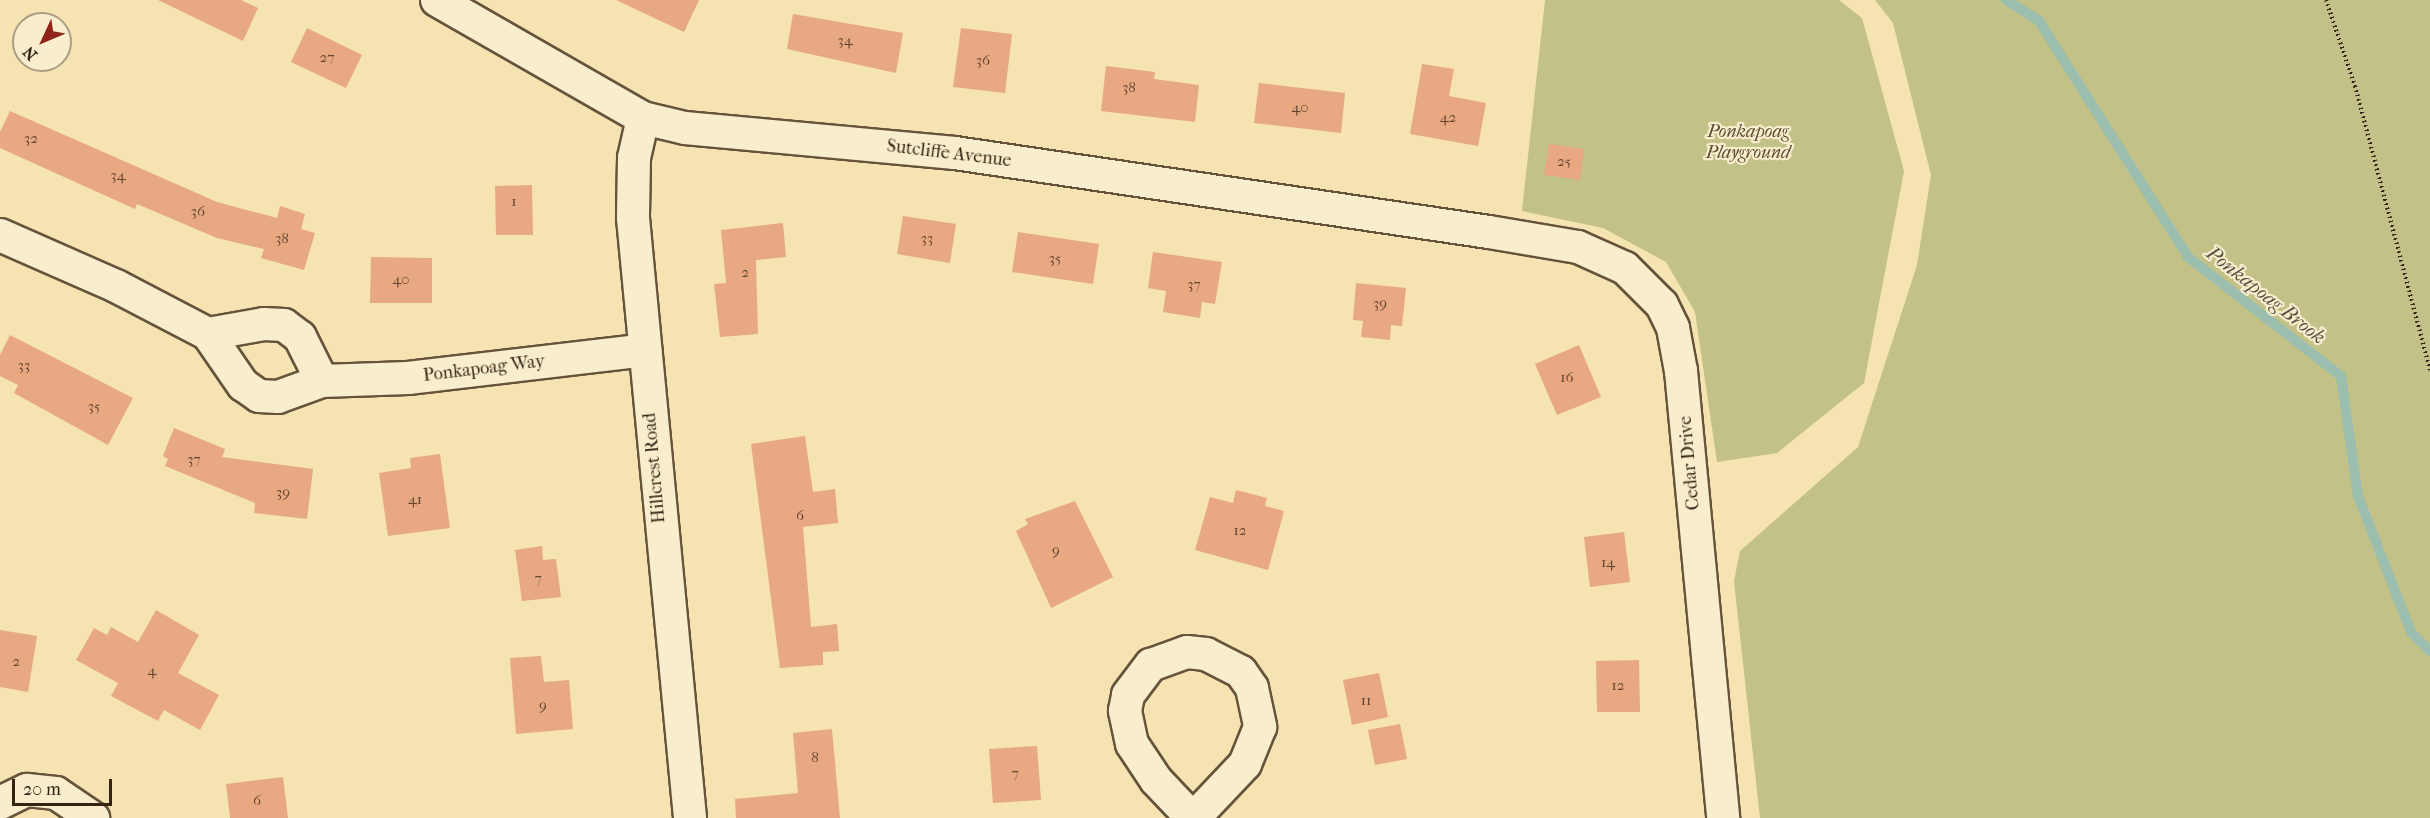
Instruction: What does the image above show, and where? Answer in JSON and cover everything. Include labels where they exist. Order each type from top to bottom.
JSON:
[{"type":"street","name":"Sutcliffe Avenue","points":[[437,0],[643,118],[685,128],[955,153],[1489,232]]},
{"type":"street","name":"Hillcrest Road","points":[[643,118],[634,158],[633,218],[690,818]]},
{"type":"street","name":"Cedar Drive","points":[[1489,232],[1578,247],[1604,256],[1645,284],[1673,328],[1683,383],[1722,818]]},
{"type":"street","points":[[0,235],[116,286],[208,334],[284,325],[300,337],[322,381]]},
{"type":"street","name":"Ponkapoag Way","points":[[208,334],[228,369],[259,396],[278,397],[322,381],[408,378],[645,350]]},
{"type":"street","points":[[1187,652],[1224,660],[1240,672],[1252,688],[1260,727],[1245,764],[1193,818],[1156,780],[1132,744],[1125,711],[1128,695],[1151,665],[1187,652]]},
{"type":"street","points":[[0,803],[27,790],[56,793],[93,818]]},
{"type":"path","points":[[2326,0],[2355,86],[2430,370]]},
{"type":"green space","name":"Ponkapoag Playground","points":[[1545,0],[1839,0],[1862,18],[1904,171],[1864,383],[1777,453],[1717,462],[1695,312],[1666,262],[1603,228],[1522,211]]},
{"type":"green space","points":[[1875,0],[2430,0],[2430,818],[1760,818],[1734,581],[1740,551],[1858,447],[1917,265],[1931,175],[1893,23]]},
{"type":"building","points":[[158,0],[241,0],[258,8],[243,41]]},
{"type":"building","points":[[616,0],[699,0],[684,32]]},
{"type":"building","points":[[793,14],[903,33],[896,73],[787,49]]},
{"type":"building","points":[[307,28],[362,55],[346,88],[291,62]]},
{"type":"building","points":[[961,28],[1012,34],[1005,93],[953,87]]},
{"type":"building","points":[[1422,64],[1454,69],[1449,96],[1486,103],[1478,146],[1410,134]]},
{"type":"building","points":[[1106,66],[1155,72],[1154,79],[1199,85],[1195,122],[1101,111]]},
{"type":"building","points":[[1259,83],[1345,93],[1341,133],[1254,123]]},
{"type":"building","points":[[10,111],[217,202],[277,218],[280,206],[305,214],[301,229],[315,233],[304,270],[261,258],[264,249],[217,238],[137,204],[135,209],[0,148],[0,132]]},
{"type":"building","points":[[1549,144],[1584,149],[1580,180],[1544,175]]},
{"type":"building","points":[[532,185],[533,235],[496,235],[495,186]]},
{"type":"building","points":[[903,216],[956,224],[950,263],[897,254]]},
{"type":"building","points":[[783,223],[786,257],[756,260],[758,334],[720,337],[714,284],[726,283],[721,230]]},
{"type":"building","points":[[1018,232],[1099,244],[1093,284],[1012,272]]},
{"type":"building","points":[[1153,252],[1222,262],[1215,304],[1202,302],[1200,318],[1163,312],[1166,291],[1148,288]]},
{"type":"building","points":[[371,257],[432,258],[432,303],[370,303]]},
{"type":"building","points":[[1356,283],[1406,288],[1402,326],[1391,325],[1390,340],[1361,337],[1363,321],[1353,320]]},
{"type":"building","points":[[10,335],[133,398],[108,445],[14,393],[18,385],[0,376],[0,355]]},
{"type":"building","points":[[1579,345],[1601,397],[1557,415],[1535,364]]},
{"type":"building","points":[[174,428],[225,449],[222,457],[313,469],[307,519],[254,513],[255,503],[165,466],[168,459],[163,456]]},
{"type":"building","points":[[805,436],[813,492],[835,489],[838,523],[803,527],[811,627],[837,624],[839,651],[823,652],[823,665],[780,668],[751,444]]},
{"type":"building","points":[[440,454],[450,528],[388,536],[379,473],[411,468],[410,458]]},
{"type":"building","points":[[1236,490],[1267,498],[1265,506],[1284,511],[1268,570],[1195,550],[1210,497],[1233,503]]},
{"type":"building","points":[[1075,501],[1113,577],[1051,608],[1016,531],[1028,524],[1025,519]]},
{"type":"building","points":[[1624,532],[1630,582],[1590,587],[1584,537]]},
{"type":"building","points":[[542,546],[543,560],[556,559],[561,597],[522,601],[515,550]]},
{"type":"building","points":[[156,610],[199,635],[178,673],[219,695],[200,730],[164,710],[158,721],[111,696],[118,683],[76,660],[94,628],[107,635],[111,627],[138,642]]},
{"type":"building","points":[[0,630],[37,636],[28,692],[0,687]]},
{"type":"building","points":[[541,656],[544,682],[569,680],[573,729],[516,734],[510,658]]},
{"type":"building","points":[[1639,660],[1640,712],[1597,712],[1596,661]]},
{"type":"building","points":[[1379,673],[1388,717],[1352,725],[1343,680]]},
{"type":"building","points":[[1400,724],[1407,759],[1375,765],[1368,730]]},
{"type":"building","points":[[832,729],[840,818],[736,818],[735,799],[798,793],[793,733]]},
{"type":"building","points":[[1037,746],[1041,800],[993,803],[989,749]]},
{"type":"building","points":[[283,777],[288,818],[230,818],[226,784]]},
{"type":"waterway","name":"Ponkapoag Brook","points":[[2006,0],[2039,21],[2188,257],[2341,376],[2358,496],[2411,632],[2430,651]]}]
